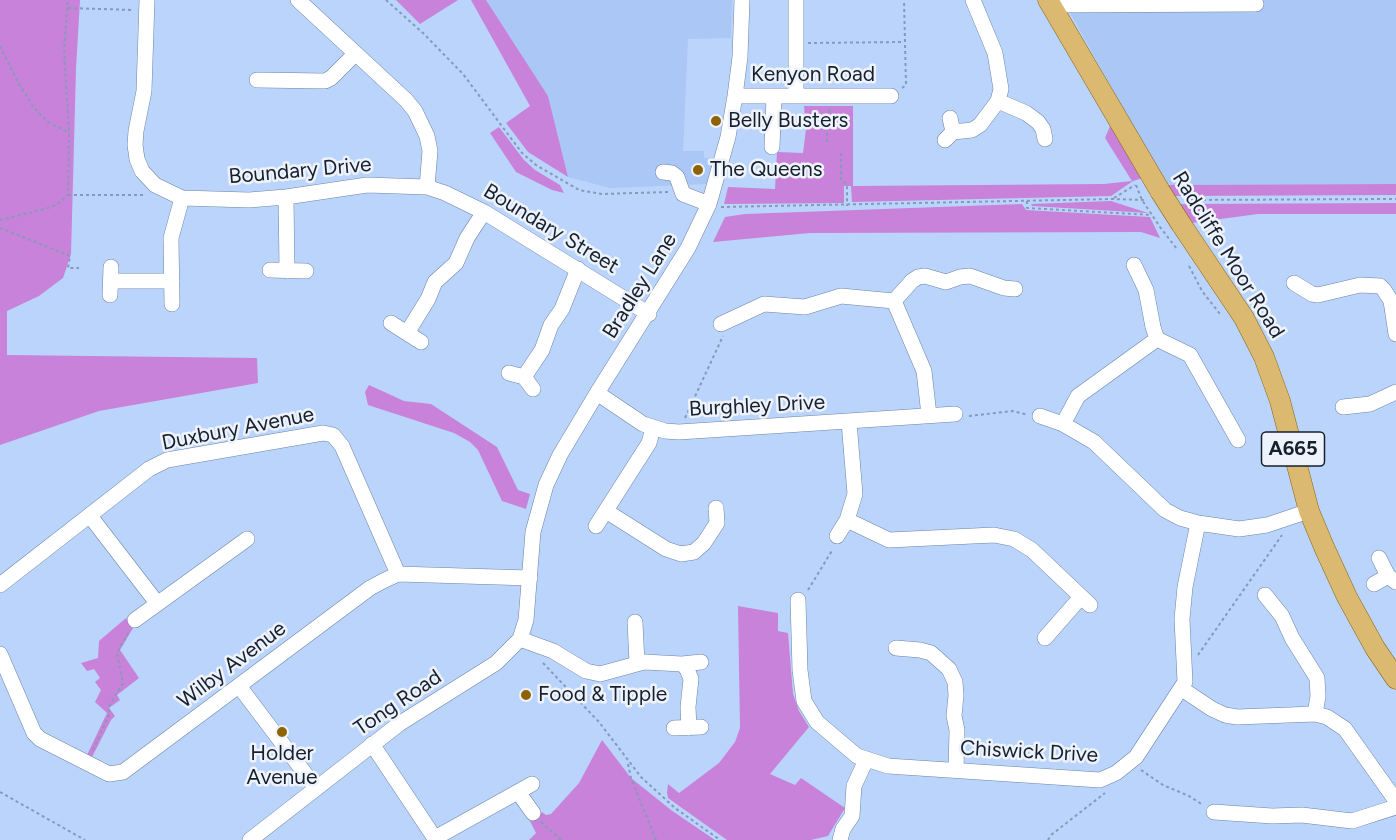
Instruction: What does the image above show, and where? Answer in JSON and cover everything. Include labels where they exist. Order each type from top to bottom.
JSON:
[{"type":"main road","name":"Radcliffe Moor Road","points":[[1049,2],[1150,188],[1181,224],[1244,318],[1264,357],[1280,401],[1309,511],[1347,597],[1375,648],[1396,679]]},
{"type":"street","points":[[298,0],[406,100],[422,123],[428,136],[430,151],[427,187]]},
{"type":"street","name":"Bradley Lane","points":[[530,578],[533,532],[538,508],[560,455],[597,393],[649,314],[688,248],[709,204],[728,137],[735,96],[740,57],[742,0]]},
{"type":"street","points":[[796,0],[796,96]]},
{"type":"street","points":[[949,130],[972,130],[990,114],[998,101],[1001,89],[998,64],[973,0]]},
{"type":"street","points":[[1049,2],[1256,4]]},
{"type":"street","name":"Boundary Drive","points":[[146,5],[144,91],[135,145],[142,171],[155,185],[182,198],[249,200],[367,185],[427,187]]},
{"type":"street","points":[[254,79],[325,81],[355,54]]},
{"type":"street","name":"Kenyon Road","points":[[735,96],[891,96]]},
{"type":"street","points":[[772,147],[774,96]]},
{"type":"street","points":[[998,101],[1026,113],[1043,129],[1045,139]]},
{"type":"street","points":[[663,172],[672,173],[677,177],[684,194],[709,204]]},
{"type":"street","name":"Boundary Street","points":[[427,187],[484,212],[649,314]]},
{"type":"street","points":[[286,197],[287,271]]},
{"type":"street","points":[[172,304],[171,238],[182,198]]},
{"type":"street","points":[[407,333],[428,299],[435,282],[456,263],[467,238],[484,212]]},
{"type":"street","points":[[1134,265],[1149,285],[1157,339]]},
{"type":"street","points":[[509,373],[529,383],[551,325],[562,309],[578,269]]},
{"type":"street","points":[[270,270],[306,271]]},
{"type":"street","points":[[894,301],[912,281],[925,276],[946,282],[970,276],[1004,288],[1015,289]]},
{"type":"street","points":[[111,281],[171,281]]},
{"type":"street","points":[[1294,284],[1314,300],[1360,285],[1388,284],[1396,334]]},
{"type":"street","points":[[725,323],[744,319],[764,304],[805,307],[841,296],[894,301]]},
{"type":"street","points":[[894,301],[924,371],[929,415]]},
{"type":"street","points":[[391,323],[421,342]]},
{"type":"street","points":[[1157,339],[1190,355],[1235,421],[1238,440]]},
{"type":"street","points":[[1063,424],[1078,396],[1157,339]]},
{"type":"street","points":[[1343,407],[1365,411],[1396,392]]},
{"type":"street","name":"Burghley Drive","points":[[597,393],[633,418],[653,428],[679,432],[955,414]]},
{"type":"street","points":[[1040,416],[1063,424],[1094,442],[1165,510],[1180,518],[1239,529],[1267,525],[1309,511]]},
{"type":"street","points":[[837,536],[847,520],[855,494],[849,422]]},
{"type":"street","points":[[596,526],[649,443],[653,428]]},
{"type":"street","name":"Duxbury Avenue","points":[[0,585],[149,469],[167,460],[328,433],[337,438],[342,446],[398,574]]},
{"type":"street","points":[[606,511],[666,549],[681,554],[694,552],[704,543],[717,523],[716,508]]},
{"type":"street","points":[[90,516],[157,603]]},
{"type":"street","points":[[847,520],[893,541],[994,535],[1014,539],[1032,550],[1086,601],[1043,641]]},
{"type":"street","points":[[1198,523],[1185,587],[1182,619],[1186,676],[1182,689],[1212,710],[1225,715],[1237,717],[1315,714],[1327,717],[1345,729],[1396,801]]},
{"type":"street","points":[[135,620],[247,538]]},
{"type":"street","points":[[1374,584],[1392,579],[1379,558]]},
{"type":"street","name":"Wilby Avenue","points":[[3,672],[34,733],[40,740],[109,774],[123,772],[370,588],[398,574],[530,578]]},
{"type":"street","points":[[530,578],[526,620],[520,639],[553,651],[586,671],[600,674],[637,663],[701,663]]},
{"type":"street","points":[[1265,595],[1282,608],[1317,678],[1318,696],[1315,714]]},
{"type":"street","name":"Chiswick Drive","points":[[798,600],[791,622],[801,687],[810,713],[848,750],[866,760],[888,766],[1100,780],[1131,763],[1182,689]]},
{"type":"street","points":[[635,622],[637,663]]},
{"type":"street","name":"Tong Road","points":[[250,840],[399,724],[496,663],[520,639]]},
{"type":"street","points":[[896,648],[912,653],[931,653],[949,669],[955,682],[957,695],[954,716],[957,730],[956,770]]},
{"type":"street","points":[[0,654],[3,672]]},
{"type":"street","points":[[682,664],[691,679],[688,728]]},
{"type":"street","points":[[239,686],[316,788]]},
{"type":"street","points":[[372,744],[436,839],[525,788],[533,813]]},
{"type":"street","points":[[840,840],[843,829],[852,816],[854,786],[866,760]]},
{"type":"street","points":[[1214,812],[1266,816],[1302,815],[1352,821],[1396,807]]},
{"type":"path","points":[[68,0],[64,50],[69,133],[68,195]]},
{"type":"path","points":[[386,0],[423,33],[463,74],[522,153],[536,165],[579,190],[602,194],[669,192],[684,194]]},
{"type":"path","points":[[891,96],[906,85],[904,0]]},
{"type":"path","points":[[68,8],[146,5]]},
{"type":"path","points":[[796,44],[904,42]]},
{"type":"path","points":[[0,46],[19,84],[35,109],[48,123],[69,133]]},
{"type":"path","points":[[828,142],[827,122],[831,96]]},
{"type":"path","points":[[841,153],[841,180],[847,185],[847,206]]},
{"type":"path","points":[[1112,199],[1150,188]]},
{"type":"path","points":[[1142,200],[1150,188]]},
{"type":"path","points":[[1142,200],[1150,188]]},
{"type":"path","points":[[0,220],[56,205],[68,195],[144,195],[165,191]]},
{"type":"path","points":[[1178,200],[1396,199]]},
{"type":"path","points":[[709,204],[724,208],[1142,200]]},
{"type":"path","points":[[1028,201],[1028,208],[1152,215],[1142,200]]},
{"type":"path","points":[[0,228],[70,256],[68,268],[79,268]]},
{"type":"path","points":[[679,432],[727,328],[725,323]]},
{"type":"path","points":[[955,414],[960,417],[1013,411],[1040,416]]},
{"type":"path","points":[[1184,658],[1200,655],[1284,531],[1285,519]]},
{"type":"path","points":[[798,600],[804,596],[838,541],[837,536]]},
{"type":"path","points":[[87,763],[110,713],[108,708],[123,683],[117,653],[135,620]]},
{"type":"path","points":[[542,647],[543,663],[598,722],[628,761],[662,797],[720,840]]},
{"type":"path","points":[[628,761],[631,778],[656,840]]},
{"type":"path","points":[[1131,763],[1163,785],[1189,796],[1214,812]]},
{"type":"path","points":[[1048,840],[1051,835],[1112,787],[1116,773]]},
{"type":"path","points":[[0,792],[85,840]]},
{"type":"path","points":[[533,813],[561,840]]},
{"type":"shaded area","points":[[0,0],[80,0],[71,254],[63,278],[39,296],[7,311],[7,355],[257,358],[258,383],[99,411],[0,445]]},
{"type":"shaded area","points":[[396,0],[458,0],[420,24]]},
{"type":"shaded area","points":[[471,0],[486,0],[548,96],[568,177],[528,152],[506,123],[530,106]]},
{"type":"shaded area","points":[[486,0],[732,0],[731,38],[688,39],[683,151],[704,151],[704,158],[715,158],[708,184],[610,188],[568,177],[548,96]]},
{"type":"shaded area","points":[[1063,0],[1396,0],[1396,184],[1166,185]]},
{"type":"shaded area","points":[[804,106],[853,106],[853,186],[1104,184],[1132,181],[1105,138],[1111,124],[1146,177],[1133,181],[1111,196],[852,202],[851,186],[844,186],[844,203],[724,204],[728,187],[775,189],[777,152],[803,153],[806,129]]},
{"type":"shaded area","points":[[499,127],[524,160],[535,170],[560,185],[564,193],[552,190],[516,172],[490,133]]},
{"type":"shaded area","points":[[1396,184],[1396,195],[1174,196],[1166,185]]},
{"type":"shaded area","points":[[1111,201],[1148,213],[1032,206],[1031,204]]},
{"type":"shaded area","points":[[1396,203],[1396,214],[1258,214],[1191,223],[1180,204]]},
{"type":"shaded area","points":[[1022,204],[1026,210],[1150,217],[1160,238],[1141,232],[810,233],[713,242],[725,217],[745,214]]},
{"type":"shaded area","points":[[369,385],[404,401],[431,404],[497,447],[518,490],[530,494],[526,509],[502,501],[478,450],[470,442],[454,433],[368,405],[365,392]]},
{"type":"shaded area","points":[[738,606],[778,613],[778,631],[788,633],[793,694],[799,711],[809,727],[770,774],[795,785],[801,778],[845,808],[828,836],[811,840],[727,840],[668,798],[668,784],[679,793],[719,763],[735,742],[740,728]]},
{"type":"shaded area","points":[[126,618],[133,628],[120,650],[139,678],[117,695],[120,700],[109,708],[115,716],[92,757],[87,755],[107,713],[95,702],[101,690],[95,682],[100,678],[94,669],[87,671],[81,663],[98,658],[99,641]]},
{"type":"shaded area","points":[[602,740],[631,778],[671,810],[715,840],[529,840],[536,833],[530,821],[542,812],[546,815],[551,814],[579,783]]},
{"type":"place","name":"Belly Busters","points":[[716,121]]},
{"type":"place","name":"The Queens","points":[[698,170]]},
{"type":"place","name":"Food & Tipple","points":[[526,695]]},
{"type":"place","name":"Holder Avenue","points":[[282,732]]}]
